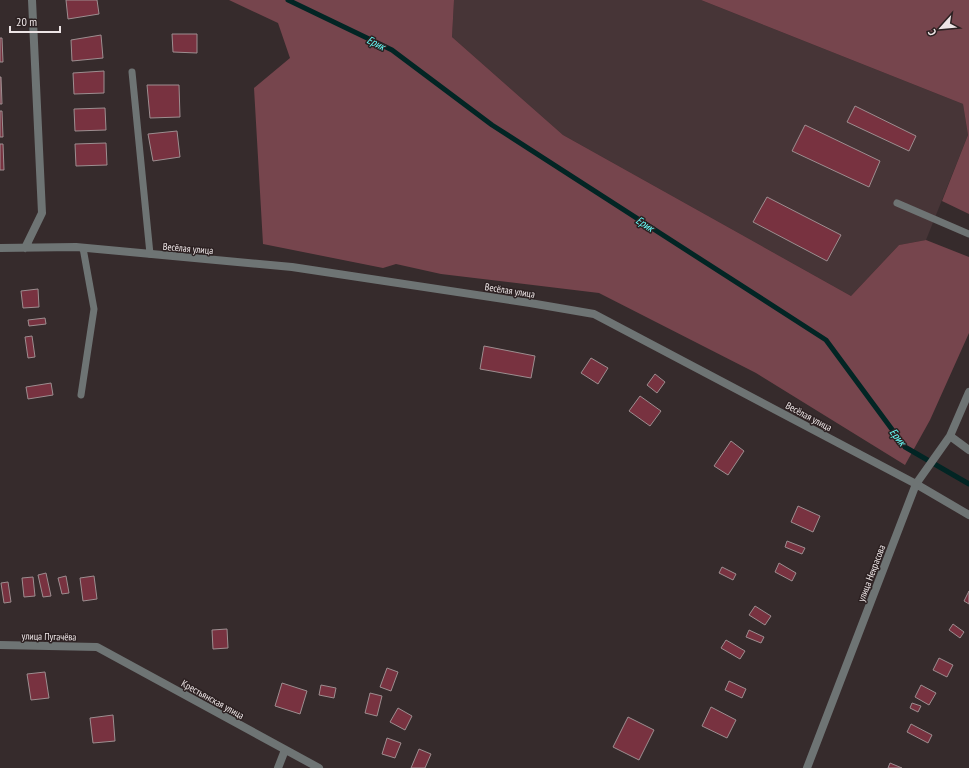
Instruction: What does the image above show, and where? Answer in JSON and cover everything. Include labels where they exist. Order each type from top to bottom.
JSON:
[{"type":"street","points":[[25,248],[42,213],[32,0]]},
{"type":"street","name":"Весёлая улица","points":[[0,248],[83,248],[292,267],[594,314],[916,484],[969,514]]},
{"type":"street","name":"улица Некрасова","points":[[807,768],[916,484],[950,436],[969,392]]},
{"type":"street","points":[[950,436],[969,450]]},
{"type":"street","name":"улица Пугачёва","points":[[0,645],[97,647]]},
{"type":"street","name":"Крестьянская улица","points":[[97,647],[319,768]]},
{"type":"street","points":[[278,768],[285,750]]},
{"type":"lane","points":[[132,72],[150,254]]},
{"type":"lane","points":[[897,203],[969,234]]},
{"type":"lane","points":[[81,395],[94,309],[83,248]]},
{"type":"shaded area","points":[[229,0],[454,0],[452,37],[563,135],[851,296],[899,245],[926,240],[969,257],[969,333],[930,420],[905,465],[756,373],[599,293],[441,274],[396,264],[383,268],[263,244],[254,88],[290,58],[278,23]]},
{"type":"shaded area","points":[[454,0],[701,0],[963,104],[968,135],[926,240],[899,245],[851,296],[563,135],[452,37]]},
{"type":"shaded area","points":[[701,0],[969,0],[969,214],[942,201],[968,135],[963,104]]},
{"type":"building","points":[[66,0],[97,0],[99,14],[68,19]]},
{"type":"building","points":[[172,34],[197,34],[197,53],[173,52]]},
{"type":"building","points":[[101,35],[103,58],[72,61],[71,40]]},
{"type":"building","points":[[0,38],[2,38],[3,62],[0,62]]},
{"type":"building","points":[[104,71],[104,93],[74,94],[73,73]]},
{"type":"building","points":[[1,77],[2,104],[0,104]]},
{"type":"building","points":[[147,85],[179,85],[180,117],[150,118]]},
{"type":"building","points":[[855,106],[916,136],[909,151],[847,122]]},
{"type":"building","points":[[105,108],[106,130],[75,131],[74,109]]},
{"type":"building","points":[[0,111],[2,111],[3,137],[0,137]]},
{"type":"building","points":[[805,125],[880,161],[869,187],[792,151]]},
{"type":"building","points":[[177,131],[180,157],[153,161],[148,134]]},
{"type":"building","points":[[106,143],[107,165],[76,166],[75,144]]},
{"type":"building","points":[[0,144],[3,144],[4,170],[0,170]]},
{"type":"building","points":[[767,197],[841,235],[827,261],[753,222]]},
{"type":"building","points":[[38,289],[39,307],[23,308],[21,291]]},
{"type":"building","points":[[45,318],[46,324],[29,326],[28,320]]},
{"type":"building","points":[[32,336],[35,357],[28,358],[25,337]]},
{"type":"building","points":[[484,346],[535,356],[531,378],[480,369]]},
{"type":"building","points":[[591,358],[608,368],[598,384],[581,373]]},
{"type":"building","points":[[655,374],[665,382],[657,393],[647,385]]},
{"type":"building","points":[[51,383],[53,395],[28,399],[26,387]]},
{"type":"building","points":[[640,396],[661,411],[650,426],[629,411]]},
{"type":"building","points":[[731,441],[744,451],[728,475],[714,466]]},
{"type":"building","points":[[798,506],[820,516],[813,532],[791,522]]},
{"type":"building","points":[[787,541],[805,548],[802,554],[785,547]]},
{"type":"building","points":[[779,563],[796,573],[792,581],[775,572]]},
{"type":"building","points":[[722,567],[736,574],[733,580],[719,573]]},
{"type":"building","points":[[46,573],[51,596],[43,597],[38,575]]},
{"type":"building","points":[[66,576],[69,593],[62,594],[58,578]]},
{"type":"building","points":[[94,576],[97,599],[83,601],[80,578]]},
{"type":"building","points":[[33,577],[35,596],[24,597],[22,578]]},
{"type":"building","points":[[8,582],[11,602],[4,603],[1,583]]},
{"type":"building","points":[[969,591],[969,604],[964,601]]},
{"type":"building","points":[[755,606],[771,616],[765,625],[749,615]]},
{"type":"building","points":[[953,624],[964,632],[960,638],[949,630]]},
{"type":"building","points":[[227,629],[228,648],[213,649],[212,630]]},
{"type":"building","points":[[749,630],[764,637],[761,643],[746,637]]},
{"type":"building","points":[[726,640],[745,651],[740,659],[721,648]]},
{"type":"building","points":[[939,658],[953,665],[947,677],[933,670]]},
{"type":"building","points":[[387,668],[398,672],[391,691],[380,687]]},
{"type":"building","points":[[45,672],[49,698],[31,700],[27,674]]},
{"type":"building","points":[[729,681],[746,689],[742,698],[725,690]]},
{"type":"building","points":[[282,683],[307,691],[300,714],[275,706]]},
{"type":"building","points":[[321,685],[336,688],[334,698],[319,695]]},
{"type":"building","points":[[921,685],[936,693],[929,705],[915,697]]},
{"type":"building","points":[[370,693],[382,696],[377,716],[365,713]]},
{"type":"building","points":[[912,703],[921,706],[918,712],[910,708]]},
{"type":"building","points":[[711,707],[736,720],[727,738],[702,726]]},
{"type":"building","points":[[398,708],[412,716],[405,730],[390,722]]},
{"type":"building","points":[[113,715],[115,741],[93,743],[90,718]]},
{"type":"building","points":[[628,717],[654,730],[639,760],[613,747]]},
{"type":"building","points":[[911,724],[932,735],[928,743],[907,732]]},
{"type":"building","points":[[387,738],[401,743],[395,758],[382,754]]},
{"type":"building","points":[[419,749],[431,754],[425,768],[411,768]]},
{"type":"building","points":[[890,763],[902,768],[888,768]]},
{"type":"waterway","name":"Ерик","points":[[288,0],[392,50],[492,125],[826,340],[905,447],[969,484]]}]
